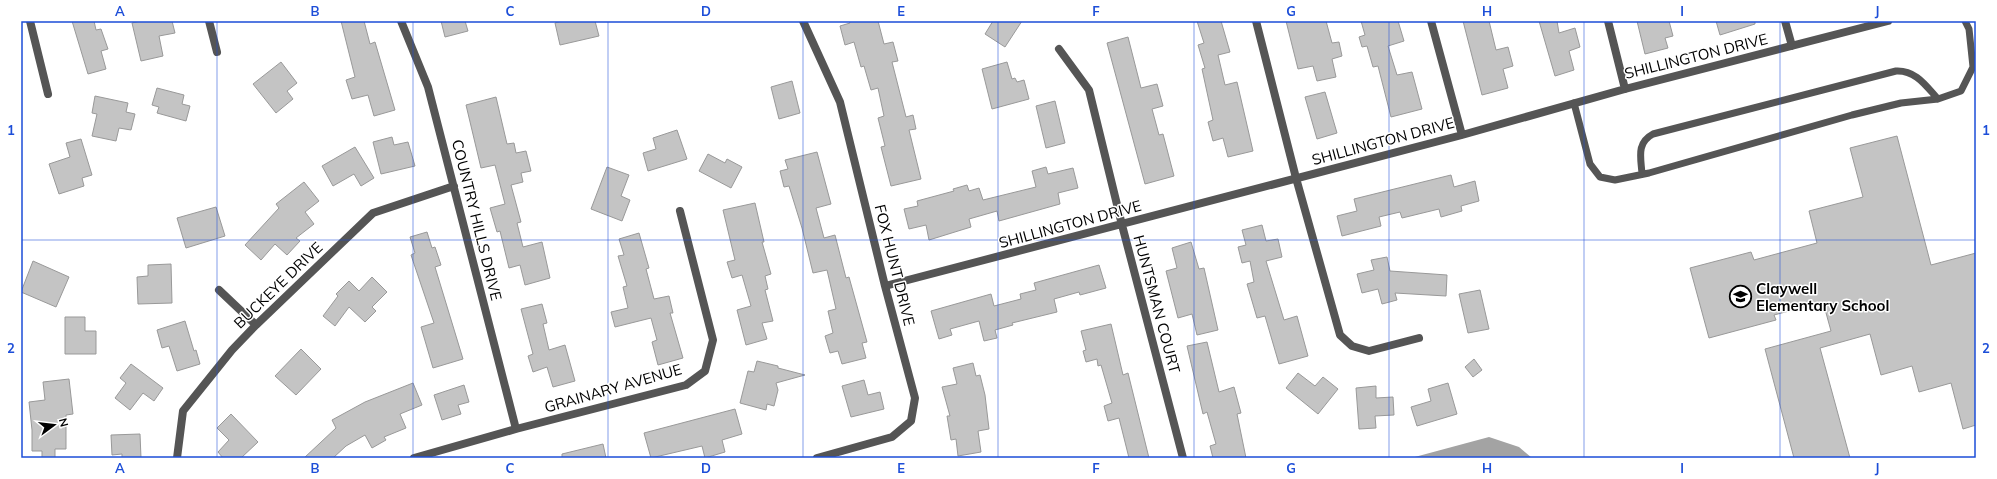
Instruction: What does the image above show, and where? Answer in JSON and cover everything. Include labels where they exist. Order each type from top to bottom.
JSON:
[{"type":"street","points":[[30,21],[48,94]]},
{"type":"street","points":[[209,21],[217,52]]},
{"type":"street","name":"COUNTRY HILLS DRIVE","points":[[400,21],[428,87],[516,429]]},
{"type":"street","name":"FOX HUNT DRIVE","points":[[803,21],[840,102],[885,286],[915,398],[911,421],[892,437],[817,458]]},
{"type":"street","points":[[1256,21],[1296,178],[1340,335],[1352,346],[1369,350],[1419,338]]},
{"type":"street","points":[[1431,21],[1462,135]]},
{"type":"street","points":[[1608,21],[1625,89]]},
{"type":"street","points":[[1785,21],[1792,46]]},
{"type":"street","name":"SHILLINGTON DRIVE","points":[[885,286],[1122,225],[1462,135],[1625,89],[1888,21]]},
{"type":"street","name":"HUNTSMAN COURT","points":[[1059,49],[1089,90],[1122,225],[1183,458]]},
{"type":"street","name":"BUCKEYE DRIVE","points":[[177,458],[183,411],[232,350],[256,325],[373,212],[454,186]]},
{"type":"street","name":"GRAINARY AVENUE","points":[[414,458],[516,429],[686,385],[705,371],[713,340],[680,211]]},
{"type":"street","points":[[219,290],[256,325]]},
{"type":"lane","points":[[1574,103],[1590,164],[1600,176],[1615,180],[1642,174],[1852,115],[1901,103],[1938,99],[1961,91],[1973,67],[1969,29],[1965,21]]},
{"type":"lane","points":[[1642,174],[1641,146],[1645,139],[1653,134],[1896,71],[1912,73],[1938,99]]},
{"type":"shaded area","points":[[1489,437],[1519,447],[1532,458],[1411,458]]},
{"type":"building","points":[[72,21],[94,21],[96,30],[101,29],[108,49],[101,51],[106,69],[88,74]]},
{"type":"building","points":[[140,21],[172,21],[175,33],[159,36],[163,56],[141,61],[132,23]]},
{"type":"building","points":[[341,21],[364,21],[370,44],[375,42],[395,110],[374,116],[368,95],[352,99],[346,80],[355,77]]},
{"type":"building","points":[[441,21],[465,21],[468,31],[445,37]]},
{"type":"building","points":[[562,21],[595,21],[599,36],[560,45],[555,23]]},
{"type":"building","points":[[849,21],[878,21],[884,44],[893,42],[898,61],[892,62],[906,117],[913,115],[916,129],[909,130],[921,179],[891,186],[881,147],[885,146],[878,118],[884,116],[878,88],[871,90],[864,66],[861,67],[854,42],[845,45],[840,26],[850,23]]},
{"type":"building","points":[[993,21],[1022,21],[1005,47],[985,34]]},
{"type":"building","points":[[1197,21],[1221,21],[1230,52],[1218,55],[1225,85],[1237,82],[1253,151],[1228,157],[1223,138],[1213,141],[1208,122],[1213,120],[1202,69],[1205,68],[1198,45],[1204,43]]},
{"type":"building","points":[[1286,21],[1326,21],[1332,43],[1339,42],[1342,56],[1332,59],[1336,77],[1317,81],[1313,66],[1298,69]]},
{"type":"building","points":[[1361,21],[1398,21],[1404,41],[1388,46],[1397,75],[1412,72],[1422,109],[1391,117],[1378,66],[1373,67],[1367,46],[1362,47],[1359,37],[1365,35]]},
{"type":"building","points":[[1463,21],[1489,21],[1496,50],[1508,47],[1513,66],[1503,69],[1508,88],[1482,95]]},
{"type":"building","points":[[1539,21],[1557,21],[1559,33],[1575,28],[1580,47],[1569,51],[1574,70],[1555,76]]},
{"type":"building","points":[[1637,21],[1669,21],[1673,36],[1665,38],[1668,48],[1645,54]]},
{"type":"building","points":[[1716,21],[1755,21],[1755,24],[1720,35]]},
{"type":"building","points":[[1128,37],[1141,88],[1157,84],[1163,106],[1152,109],[1159,135],[1163,134],[1174,176],[1145,184],[1107,43]]},
{"type":"building","points":[[281,62],[297,83],[287,91],[293,99],[276,113],[253,84]]},
{"type":"building","points":[[1007,62],[1012,79],[1015,78],[1017,82],[1024,80],[1029,99],[992,109],[982,69]]},
{"type":"building","points":[[792,81],[800,113],[779,119],[771,87]]},
{"type":"building","points":[[157,88],[184,95],[182,104],[190,106],[186,121],[157,113],[159,107],[152,105]]},
{"type":"building","points":[[1325,92],[1337,133],[1317,139],[1305,97]]},
{"type":"building","points":[[95,96],[128,103],[126,112],[135,114],[131,130],[119,128],[116,141],[92,136],[97,114],[92,113]]},
{"type":"building","points":[[496,97],[507,144],[514,143],[516,153],[526,151],[531,171],[521,173],[523,182],[511,185],[521,222],[517,223],[523,247],[542,242],[550,278],[525,285],[520,265],[509,268],[500,231],[497,232],[490,208],[505,204],[495,165],[481,168],[466,105]]},
{"type":"building","points":[[1055,101],[1065,143],[1046,148],[1036,106]]},
{"type":"building","points":[[677,130],[687,159],[648,171],[643,153],[656,149],[653,138]]},
{"type":"building","name":"Claywell Elementary School","points":[[1897,136],[1931,265],[1976,253],[1976,425],[1963,429],[1951,383],[1919,392],[1912,366],[1881,375],[1870,334],[1820,348],[1850,458],[1794,458],[1765,349],[1831,331],[1823,302],[1774,315],[1776,320],[1709,338],[1690,268],[1751,252],[1754,260],[1817,243],[1809,211],[1863,197],[1850,148]]},
{"type":"building","points":[[392,137],[394,145],[408,142],[415,166],[381,174],[373,142]]},
{"type":"building","points":[[81,139],[92,175],[82,178],[84,186],[59,194],[49,164],[70,157],[66,143]]},
{"type":"building","points":[[355,147],[374,178],[361,186],[354,174],[333,186],[322,166]]},
{"type":"building","points":[[817,152],[831,204],[816,208],[824,238],[835,235],[846,278],[849,277],[867,342],[862,343],[866,358],[842,364],[838,351],[830,353],[825,336],[833,333],[828,311],[836,309],[827,270],[813,273],[802,228],[789,186],[784,187],[780,171],[788,169],[785,160]]},
{"type":"building","points":[[708,154],[725,163],[727,159],[742,167],[731,188],[699,171]]},
{"type":"building","points":[[607,167],[629,175],[621,196],[630,200],[622,221],[591,209]]},
{"type":"building","points":[[1046,167],[1048,174],[1073,168],[1078,188],[1058,193],[1060,204],[999,221],[997,211],[969,219],[971,227],[929,240],[926,225],[909,229],[904,209],[918,206],[917,201],[954,191],[953,189],[967,185],[969,191],[979,188],[983,200],[1036,187],[1032,171]]},
{"type":"building","points":[[1451,175],[1454,187],[1475,181],[1479,201],[1461,206],[1462,211],[1441,217],[1439,209],[1402,218],[1400,212],[1379,217],[1381,226],[1342,236],[1337,216],[1357,211],[1354,199]]},
{"type":"building","points":[[304,182],[319,201],[305,212],[314,224],[296,238],[300,241],[287,255],[275,244],[261,260],[245,245],[279,208],[276,204]]},
{"type":"building","points":[[755,203],[764,242],[762,242],[771,274],[765,276],[768,289],[765,290],[773,321],[762,323],[767,339],[746,345],[737,310],[751,306],[742,275],[732,278],[727,262],[735,260],[723,210]]},
{"type":"building","points":[[216,207],[225,236],[186,248],[177,218]]},
{"type":"building","points":[[1262,225],[1266,241],[1278,239],[1282,257],[1266,261],[1284,320],[1297,316],[1308,356],[1279,364],[1265,316],[1257,318],[1247,284],[1254,282],[1250,261],[1242,263],[1238,247],[1246,245],[1242,230]]},
{"type":"building","points":[[427,232],[432,248],[435,247],[441,265],[435,267],[463,359],[433,368],[421,327],[434,323],[411,255],[415,253],[410,237]]},
{"type":"building","points":[[639,233],[649,268],[646,269],[654,299],[669,296],[673,313],[670,313],[683,358],[658,365],[652,342],[657,340],[651,318],[615,327],[611,312],[628,308],[623,287],[627,286],[618,256],[624,255],[619,239]]},
{"type":"building","points":[[1191,242],[1199,269],[1204,268],[1218,330],[1197,335],[1192,314],[1178,318],[1166,271],[1177,268],[1172,248]]},
{"type":"building","points":[[1387,257],[1390,271],[1447,275],[1446,296],[1395,293],[1397,300],[1382,304],[1378,289],[1362,293],[1357,274],[1374,270],[1371,260]]},
{"type":"building","points":[[33,261],[69,277],[56,307],[21,292]]},
{"type":"building","points":[[171,264],[172,303],[138,304],[137,277],[148,276],[148,265]]},
{"type":"building","points":[[1099,265],[1106,288],[1080,295],[1079,292],[1054,299],[1057,312],[1012,323],[1013,325],[995,330],[997,338],[984,341],[979,321],[950,329],[952,335],[939,339],[931,311],[991,294],[994,306],[1021,299],[1020,294],[1036,290],[1034,283]]},
{"type":"building","points":[[372,277],[387,292],[372,307],[376,311],[365,322],[349,307],[335,326],[323,316],[338,296],[336,294],[349,281],[359,291]]},
{"type":"building","points":[[1480,290],[1489,329],[1468,333],[1459,294]]},
{"type":"building","points":[[542,304],[547,323],[543,324],[549,350],[565,345],[575,381],[553,387],[547,367],[533,372],[528,356],[533,354],[521,309]]},
{"type":"building","points":[[65,317],[85,317],[85,331],[96,331],[96,354],[65,354]]},
{"type":"building","points":[[185,321],[194,351],[196,350],[200,364],[177,371],[169,346],[162,348],[157,330]]},
{"type":"building","points":[[1111,324],[1123,375],[1128,373],[1149,458],[1129,458],[1119,418],[1108,421],[1104,406],[1112,403],[1101,365],[1098,366],[1097,359],[1086,362],[1083,351],[1086,350],[1081,331]]},
{"type":"building","points":[[1207,342],[1219,392],[1234,387],[1241,413],[1237,414],[1246,458],[1213,458],[1210,446],[1216,444],[1207,412],[1203,414],[1187,346]]},
{"type":"building","points":[[301,349],[321,369],[296,395],[275,376]]},
{"type":"building","points":[[1474,359],[1482,370],[1473,377],[1465,367]]},
{"type":"building","points":[[757,361],[805,375],[776,383],[778,390],[774,406],[767,404],[766,410],[740,403],[748,371],[754,372]]},
{"type":"building","points":[[973,363],[976,376],[980,375],[985,395],[989,429],[978,431],[981,452],[958,456],[956,439],[951,440],[947,416],[950,416],[942,387],[957,384],[953,368]]},
{"type":"building","points":[[131,364],[163,388],[154,401],[143,393],[130,410],[115,398],[126,383],[120,378]]},
{"type":"building","points":[[1298,373],[1315,386],[1323,377],[1338,389],[1318,414],[1286,388]]},
{"type":"building","points":[[69,379],[73,414],[66,415],[66,449],[55,449],[55,458],[42,458],[42,451],[32,451],[32,430],[29,402],[45,400],[43,382]]},
{"type":"building","points":[[864,380],[868,395],[880,392],[884,409],[851,417],[842,386]]},
{"type":"building","points":[[413,383],[422,405],[400,414],[406,428],[384,437],[386,440],[372,448],[365,435],[346,446],[333,458],[304,458],[336,428],[332,420],[365,402]]},
{"type":"building","points":[[1448,383],[1457,414],[1417,426],[1411,407],[1431,401],[1428,389]]},
{"type":"building","points":[[464,385],[469,402],[458,405],[461,414],[442,420],[434,395]]},
{"type":"building","points":[[1376,386],[1376,398],[1393,397],[1394,415],[1375,416],[1376,428],[1359,429],[1356,388]]},
{"type":"building","points":[[735,409],[742,434],[722,440],[725,452],[705,458],[702,446],[651,458],[644,433]]},
{"type":"building","points":[[231,414],[258,442],[241,458],[223,458],[218,452],[229,440],[217,428]]},
{"type":"building","points":[[140,434],[141,458],[122,458],[122,454],[112,455],[111,435]]},
{"type":"building","points":[[603,444],[606,458],[562,458],[562,454]]},
{"type":"place","name":"Claywell Elementary School","points":[[1741,297]]}]
